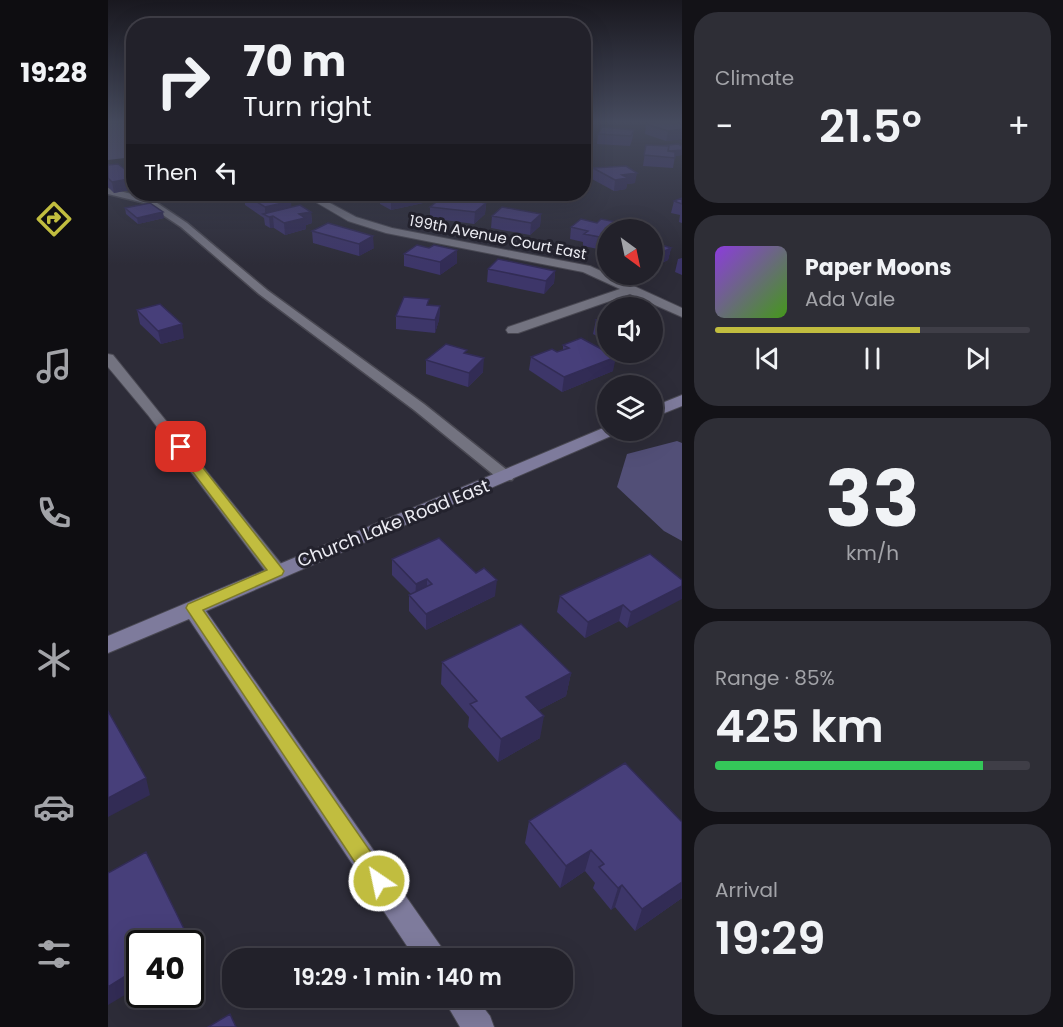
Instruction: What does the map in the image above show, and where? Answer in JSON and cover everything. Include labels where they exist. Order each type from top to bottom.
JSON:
[{"type":"street","name":"199th Avenue Court East","points":[[320,201],[352,219],[390,231],[562,262],[596,272],[682,313]]},
{"type":"street","points":[[513,330],[633,289]]},
{"type":"street","points":[[108,358],[153,412],[276,571]]},
{"type":"street","points":[[663,408],[682,400]]},
{"type":"street","name":"Church Lake Road East","points":[[108,645],[276,571],[506,477],[597,437]]},
{"type":"street","points":[[193,608],[425,948]]},
{"type":"street","points":[[465,1008],[478,1027]]},
{"type":"lane","points":[[108,191],[126,196]]},
{"type":"lane","points":[[148,201],[184,225],[264,292],[419,407],[506,477]]},
{"type":"shaded area","points":[[677,441],[682,443],[682,541],[664,531],[617,487],[627,454]]},
{"type":"building","points":[[108,169],[126,170],[126,179],[112,182],[108,178]]},
{"type":"building","points":[[595,169],[631,169],[637,173],[622,175],[628,178],[615,180]]},
{"type":"building","points":[[682,198],[682,204],[674,201]]},
{"type":"building","points":[[255,201],[291,201],[265,207]]},
{"type":"building","points":[[438,201],[486,203],[475,212],[430,207]]},
{"type":"building","points":[[150,203],[163,212],[137,218],[125,208]]},
{"type":"building","points":[[300,205],[311,212],[299,214],[305,218],[284,223],[273,216],[263,214]]},
{"type":"building","points":[[502,207],[541,214],[531,223],[492,216]]},
{"type":"building","points":[[581,219],[597,223],[597,236],[584,234],[588,231],[571,227]]},
{"type":"building","points":[[328,223],[373,236],[359,244],[312,231]]},
{"type":"building","points":[[417,245],[429,248],[434,245],[457,250],[440,262],[404,254]]},
{"type":"building","points":[[663,245],[671,248],[663,252]]},
{"type":"building","points":[[498,259],[555,271],[546,281],[488,269]]},
{"type":"building","points":[[404,297],[429,299],[427,305],[440,306],[435,320],[396,316]]},
{"type":"building","points":[[160,304],[182,324],[158,331],[137,310]]},
{"type":"building","points":[[581,338],[597,347],[597,363],[600,363],[564,377],[531,357],[552,349],[557,352],[569,348],[563,345]]},
{"type":"building","points":[[446,344],[467,350],[464,353],[484,358],[469,373],[426,360]]},
{"type":"building","points":[[439,538],[476,573],[484,568],[497,580],[426,614],[409,595],[432,584],[427,579],[416,584],[392,559]]},
{"type":"building","points":[[650,554],[682,580],[682,586],[631,612],[623,605],[588,622],[560,596]]},
{"type":"building","points":[[521,624],[571,673],[526,697],[544,716],[501,739],[470,704],[477,701],[442,662]]},
{"type":"building","points":[[108,711],[146,778],[108,798]]},
{"type":"building","points":[[625,763],[682,822],[682,882],[642,909],[622,885],[618,888],[599,867],[604,864],[591,850],[566,866],[529,821]]},
{"type":"building","points":[[146,852],[185,930],[126,930],[126,976],[108,987],[108,873]]},
{"type":"building","points":[[230,1014],[236,1027],[208,1027]]},
{"type":"route","points":[[181,447],[276,571],[193,608],[379,881]]}]
